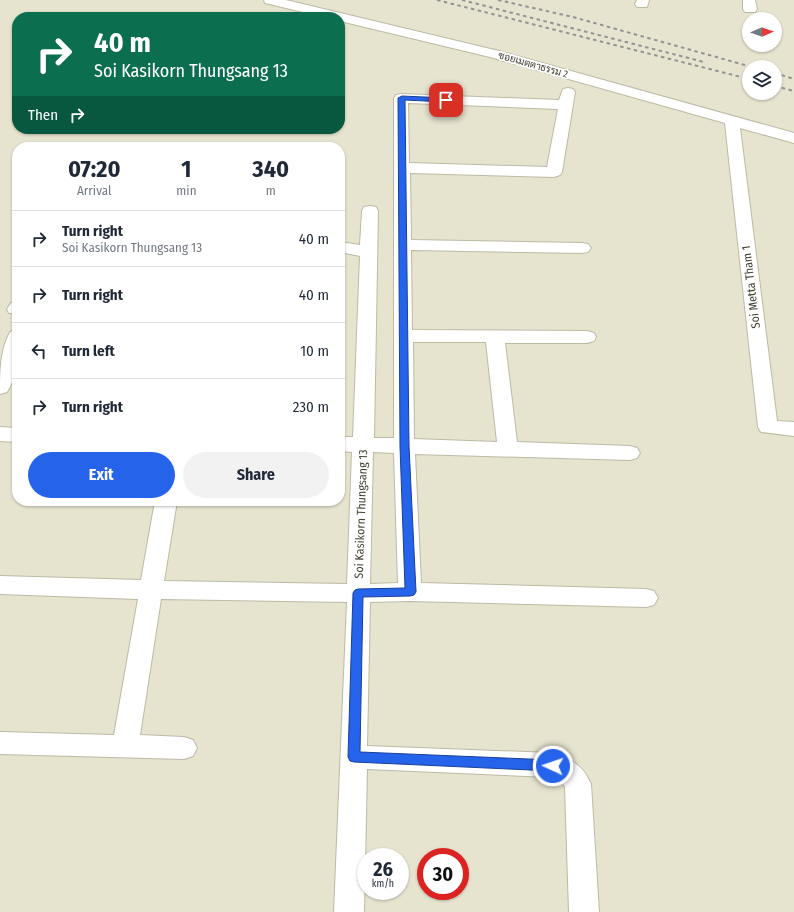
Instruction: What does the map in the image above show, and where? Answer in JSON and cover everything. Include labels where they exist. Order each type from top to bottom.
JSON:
[{"type":"street","name":"ซอยเมตตาธรรม 2","points":[[270,0],[320,12]]},
{"type":"street","name":"ซอยเมตตาธรรม 2","points":[[345,18],[494,54],[794,138]]},
{"type":"street","points":[[402,168],[554,172],[570,84]]},
{"type":"street","points":[[410,592],[404,446],[402,98],[565,106]]},
{"type":"street","name":"Soi Metta Tham 1","points":[[732,121],[768,427],[794,429]]},
{"type":"street","name":"Soi Kasikorn Thungsang 13","points":[[349,912],[358,593],[351,445],[366,332],[370,211]]},
{"type":"street","points":[[403,245],[582,248]]},
{"type":"street","points":[[345,248],[369,252]]},
{"type":"street","points":[[403,336],[587,337]]},
{"type":"street","points":[[495,337],[508,450]]},
{"type":"street","points":[[0,387],[12,351]]},
{"type":"street","points":[[0,434],[12,435]]},
{"type":"street","points":[[351,445],[630,453]]},
{"type":"street","points":[[125,746],[165,506]]},
{"type":"street","points":[[0,585],[150,590],[358,593],[410,592],[646,598]]},
{"type":"street","points":[[0,743],[184,748]]},
{"type":"street","points":[[354,757],[553,766],[569,772],[578,784],[584,912]]},
{"type":"shaded area","points":[[0,0],[794,0],[794,912],[0,912]]},
{"type":"railway","points":[[437,0],[742,77]]},
{"type":"railway","points":[[462,0],[704,62]]},
{"type":"railway","points":[[498,0],[573,17],[742,64]]},
{"type":"railway","points":[[782,75],[794,79]]},
{"type":"railway","points":[[782,88],[794,91]]},
{"type":"route","points":[[446,100],[402,98],[404,446],[410,592],[358,593],[354,757],[553,766]]}]
